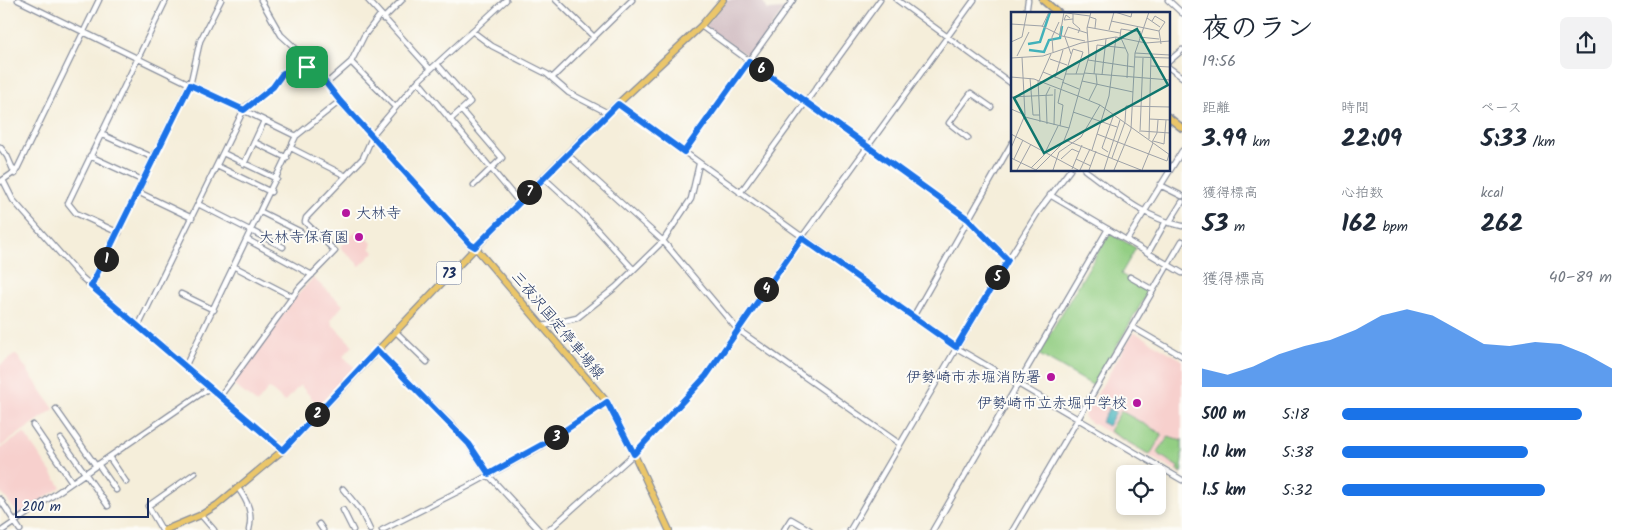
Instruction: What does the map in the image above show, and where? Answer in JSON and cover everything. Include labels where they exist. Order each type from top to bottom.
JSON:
[{"type":"highway","points":[[1043,0],[1057,12]]},
{"type":"highway","points":[[1170,119],[1182,128]]},
{"type":"main road","name":"73","points":[[163,530],[183,527],[201,515],[238,488],[283,450],[519,202],[566,154],[701,26],[723,0]]},
{"type":"main road","name":"三夜沢国定停車場線","points":[[475,247],[607,402],[634,454],[669,530]]},
{"type":"street","points":[[18,0],[296,136]]},
{"type":"street","points":[[99,0],[15,174],[2,181],[12,200],[56,251],[91,286],[283,450]]},
{"type":"street","points":[[119,233],[78,214],[69,205],[90,156],[166,0]]},
{"type":"street","points":[[91,286],[119,233],[190,85],[200,41],[221,0]]},
{"type":"street","points":[[261,0],[276,29],[311,64],[340,101],[463,237],[475,247]]},
{"type":"street","points":[[368,0],[381,17],[430,69]]},
{"type":"street","points":[[327,83],[351,62],[364,36],[381,17],[402,0]]},
{"type":"street","points":[[220,395],[293,297],[335,251],[305,221],[363,158],[372,136],[418,81],[506,0]]},
{"type":"street","points":[[556,0],[594,37]]},
{"type":"street","points":[[552,78],[632,0]]},
{"type":"street","points":[[684,152],[793,0]]},
{"type":"street","points":[[740,193],[880,0]]},
{"type":"street","points":[[897,0],[1011,83]]},
{"type":"street","points":[[549,530],[634,454],[706,376],[737,329],[974,0]]},
{"type":"street","points":[[1168,0],[1182,13]]},
{"type":"street","points":[[701,26],[968,219],[1008,260]]},
{"type":"street","points":[[472,32],[492,46],[538,68],[569,93],[608,114]]},
{"type":"street","points":[[1170,60],[1182,50]]},
{"type":"street","points":[[351,62],[395,107]]},
{"type":"street","points":[[138,327],[244,110],[273,87],[283,73],[311,64]]},
{"type":"street","points":[[437,64],[470,102],[450,120]]},
{"type":"street","points":[[1170,68],[1182,77]]},
{"type":"street","points":[[418,81],[490,170],[519,202]]},
{"type":"street","points":[[968,138],[949,123],[971,93],[991,106]]},
{"type":"street","points":[[185,367],[248,240],[296,136],[340,101]]},
{"type":"street","points":[[618,104],[956,347],[1182,480]]},
{"type":"street","points":[[461,110],[502,158],[474,185]]},
{"type":"street","points":[[244,164],[264,121]]},
{"type":"street","points":[[101,134],[154,158]]},
{"type":"street","points":[[254,142],[287,158]]},
{"type":"street","points":[[914,317],[1011,145]]},
{"type":"street","points":[[0,147],[7,156],[15,174]]},
{"type":"street","points":[[291,148],[346,176]]},
{"type":"street","points":[[1170,170],[1182,151]]},
{"type":"street","points":[[223,153],[276,179]]},
{"type":"street","points":[[566,154],[663,240],[737,329],[900,444]]},
{"type":"street","points":[[90,156],[144,181]]},
{"type":"street","points":[[543,326],[577,318],[634,270],[663,240],[691,199],[699,164]]},
{"type":"street","points":[[217,166],[271,192]]},
{"type":"street","points":[[850,530],[1008,260],[1050,195],[1069,171]]},
{"type":"street","points":[[1086,171],[1144,212],[1167,223],[1182,226]]},
{"type":"street","points":[[1127,240],[1169,171]]},
{"type":"street","points":[[544,177],[582,213],[634,270]]},
{"type":"street","points":[[1160,185],[1182,196]]},
{"type":"street","points":[[138,192],[192,218]]},
{"type":"street","points":[[1050,195],[1182,273]]},
{"type":"street","points":[[1148,252],[1182,202]]},
{"type":"street","points":[[198,204],[283,247]]},
{"type":"street","points":[[261,212],[301,232]]},
{"type":"street","points":[[933,530],[1108,230]]},
{"type":"street","points":[[248,240],[312,275]]},
{"type":"street","points":[[1013,530],[1182,241]]},
{"type":"street","points":[[235,266],[293,297]]},
{"type":"street","points":[[1130,277],[1152,290]]},
{"type":"street","points":[[181,294],[214,310]]},
{"type":"street","points":[[1132,327],[1182,356]]},
{"type":"street","points":[[395,331],[427,362]]},
{"type":"street","points":[[377,350],[469,444],[504,493],[540,530]]},
{"type":"street","points":[[3,530],[209,388]]},
{"type":"street","points":[[382,530],[552,439],[607,402]]},
{"type":"street","points":[[56,410],[116,490]]},
{"type":"street","points":[[34,425],[72,482]]},
{"type":"street","points":[[61,439],[108,506]]},
{"type":"street","points":[[109,457],[126,482]]},
{"type":"street","points":[[163,530],[148,506],[194,473]]},
{"type":"street","points":[[238,488],[247,501],[252,518],[249,530]]},
{"type":"street","points":[[343,489],[361,511],[370,530]]},
{"type":"street","points":[[0,499],[20,530]]},
{"type":"street","points":[[343,510],[353,530]]},
{"type":"street","points":[[201,515],[214,530]]},
{"type":"street","points":[[784,530],[792,519],[810,530]]},
{"type":"street","points":[[319,524],[322,530]]},
{"type":"shaded area","points":[[727,0],[762,0],[768,10],[784,9],[750,58],[707,28],[707,24]]},
{"type":"shaded area","points":[[358,229],[372,243],[370,248],[374,252],[360,266],[340,247]]},
{"type":"shaded area","points":[[313,278],[343,305],[331,320],[332,324],[353,346],[343,356],[355,368],[318,405],[300,385],[285,402],[269,388],[257,403],[231,383],[294,299]]},
{"type":"shaded area","name":"伊勢崎市立赤堀中学校","points":[[1133,333],[1182,360],[1182,475],[1085,419],[1084,416]]},
{"type":"shaded area","points":[[16,354],[54,409],[0,447],[0,365]]},
{"type":"shaded area","points":[[24,433],[61,487],[19,515],[0,491],[0,449]]},
{"type":"green space","points":[[1112,234],[1136,248],[1121,274],[1148,292],[1094,386],[1038,354],[1108,235]]},
{"type":"green space","points":[[1121,411],[1162,434],[1150,455],[1109,431]]},
{"type":"green space","points":[[1169,436],[1181,441],[1182,439],[1182,473],[1177,470],[1178,467],[1157,453]]},
{"type":"water","points":[[1109,408],[1116,412],[1108,426],[1101,422]]},
{"type":"place","name":"大林寺","points":[[346,213]]},
{"type":"place","name":"大林寺保育園","points":[[359,237]]},
{"type":"place","name":"伊勢崎市赤堀消防署","points":[[1051,377]]},
{"type":"place","name":"伊勢崎市立赤堀中学校","points":[[1137,403]]},
{"type":"route","points":[[749,61],[968,219],[1008,260],[956,347],[802,238],[706,376],[634,454],[607,402],[540,447],[489,474],[469,444],[441,413],[377,350],[283,450],[91,286],[119,233],[190,85],[244,110],[245,107],[273,87],[283,73],[307,67],[311,64],[340,101],[472,247],[475,247],[618,104],[684,152],[749,61]]}]
